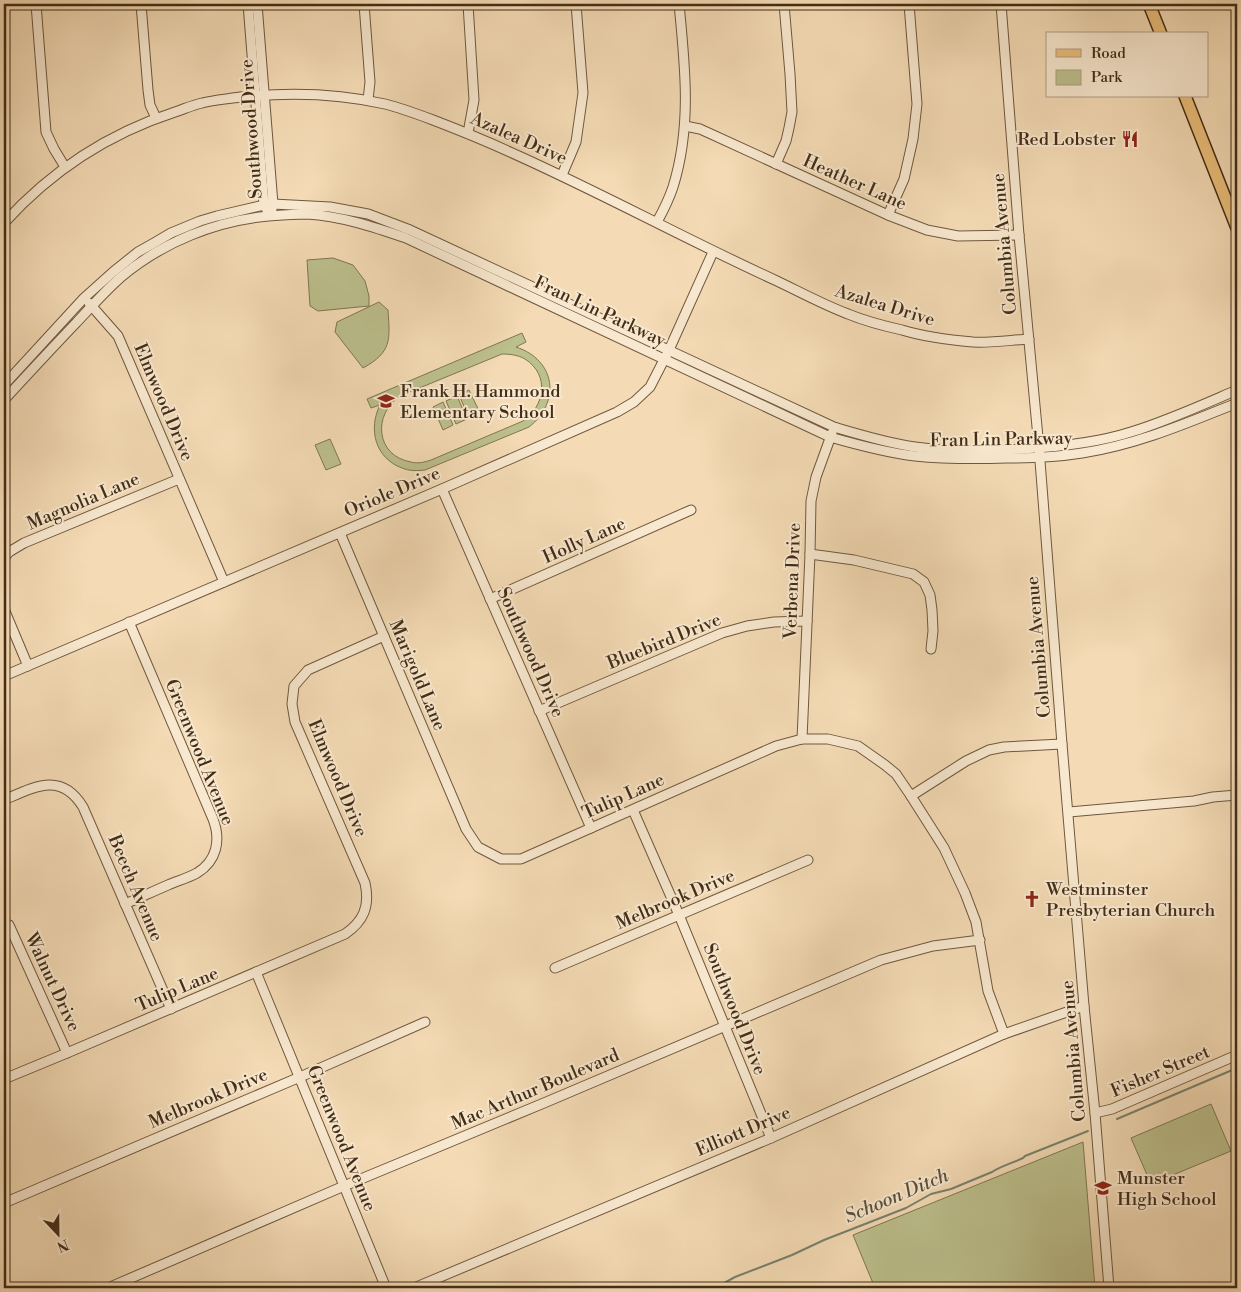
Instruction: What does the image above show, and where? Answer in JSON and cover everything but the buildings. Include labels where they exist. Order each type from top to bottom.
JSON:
[{"type":"main road","points":[[1149,4],[1160,32]]},
{"type":"main road","points":[[1186,98],[1237,228]]},
{"type":"street","points":[[36,4],[46,132],[65,167]]},
{"type":"street","points":[[141,4],[148,90],[150,105],[156,118]]},
{"type":"street","name":"Southwood Drive","points":[[248,4],[260,95],[270,216]]},
{"type":"street","name":"Southwood Drive","points":[[257,4],[260,95]]},
{"type":"street","points":[[364,4],[370,82],[368,100]]},
{"type":"street","points":[[468,4],[474,100],[468,133]]},
{"type":"street","points":[[562,175],[576,142],[583,93],[576,4]]},
{"type":"street","points":[[658,222],[673,189],[685,126],[686,79],[679,4]]},
{"type":"street","points":[[776,164],[786,141],[792,112],[784,4]]},
{"type":"street","points":[[888,215],[904,179],[914,139],[917,104],[909,4]]},
{"type":"street","name":"Columbia Avenue","points":[[1001,4],[1109,1288]]},
{"type":"street","name":"Azalea Drive","points":[[4,224],[34,192],[65,167],[100,145],[156,118],[203,102],[260,95],[306,93],[368,100],[406,110],[468,133],[562,175],[658,222],[713,252],[849,314],[902,331],[938,338],[975,342],[1029,340]]},
{"type":"street","name":"Heather Lane","points":[[685,126],[705,131],[888,215],[927,230],[958,236],[1019,235]]},
{"type":"street","name":"Fran Lin Parkway","points":[[4,385],[84,298],[138,252],[171,233],[200,221],[269,204],[330,207],[368,214],[410,230],[834,427],[916,447],[976,451],[1081,444],[1129,433],[1176,416],[1237,390]]},
{"type":"street","name":"Fran Lin Parkway","points":[[4,400],[120,278],[146,259],[176,241],[219,225],[254,217],[308,214],[367,224],[406,238],[830,437],[869,448],[915,456],[976,459],[1040,458],[1082,453],[1131,442],[1180,426],[1237,402]]},
{"type":"street","name":"Oriole Drive","points":[[4,676],[442,489],[617,412],[634,402],[650,387],[669,350],[713,252]]},
{"type":"street","name":"Elmwood Drive","points":[[84,298],[118,336],[224,582]]},
{"type":"street","name":"Verbena Drive","points":[[802,739],[808,621],[811,501],[816,477],[834,427]]},
{"type":"street","name":"Magnolia Lane","points":[[4,558],[9,552],[24,543],[179,479]]},
{"type":"street","name":"Southwood Drive","points":[[442,489],[591,828]]},
{"type":"street","name":"Holly Lane","points":[[490,599],[691,510]]},
{"type":"street","name":"Marigold Lane","points":[[340,533],[466,829]]},
{"type":"street","points":[[810,554],[854,560],[914,574],[924,582],[930,595],[933,632],[931,649]]},
{"type":"street","points":[[4,609],[28,666]]},
{"type":"street","name":"Bluebird Drive","points":[[539,711],[722,633],[774,622],[808,621]]},
{"type":"street","name":"Greenwood Avenue","points":[[125,904],[197,873],[211,859],[218,840],[213,819],[129,622]]},
{"type":"street","name":"Elmwood Drive","points":[[359,922],[365,912],[367,903],[368,893],[365,883],[295,722],[292,704],[294,686],[308,670],[384,636]]},
{"type":"street","name":"Tulip Lane","points":[[466,829],[478,847],[501,859],[521,859],[776,746],[802,739],[828,739],[858,746],[896,774],[944,848],[957,874],[976,922],[988,991],[1004,1034]]},
{"type":"street","points":[[912,796],[966,760],[989,750],[1004,747],[1062,744]]},
{"type":"street","name":"Beech Avenue","points":[[4,800],[43,784],[55,785],[74,794],[83,806],[171,1009]]},
{"type":"street","points":[[1069,812],[1194,801],[1237,795]]},
{"type":"street","name":"Southwood Drive","points":[[633,810],[679,915],[771,1138]]},
{"type":"street","name":"Melbrook Drive","points":[[555,968],[808,860]]},
{"type":"street","name":"Tulip Lane","points":[[4,1079],[345,934],[359,922]]},
{"type":"street","name":"Walnut Drive","points":[[9,925],[68,1053]]},
{"type":"street","name":"Mac Arthur Boulevard","points":[[108,1288],[344,1186],[881,960],[932,946],[980,940]]},
{"type":"street","name":"Greenwood Avenue","points":[[256,972],[386,1288]]},
{"type":"street","name":"Elliott Drive","points":[[414,1288],[771,1138],[1004,1034],[1084,1006]]},
{"type":"street","name":"Melbrook Drive","points":[[4,1202],[425,1022]]},
{"type":"street","name":"Fisher Street","points":[[1095,1113],[1112,1110],[1237,1055]]},
{"type":"green space","points":[[333,258],[353,265],[365,281],[369,296],[369,306],[318,311],[310,306],[307,260]]},
{"type":"green space","points":[[379,302],[388,310],[389,337],[384,351],[363,368],[335,332],[337,322]]},
{"type":"green space","points":[[522,333],[526,342],[516,347],[529,353],[539,361],[546,371],[550,382],[546,406],[529,427],[425,470],[413,471],[405,469],[385,457],[376,442],[375,433],[376,414],[380,405],[371,408],[367,399]],"holes":[[[502,354],[525,359],[538,373],[542,390],[540,399],[530,415],[523,421],[431,460],[419,463],[411,462],[399,458],[391,452],[382,434],[382,424],[385,413],[400,396]]]},
{"type":"green space","points":[[469,390],[480,413],[469,418],[459,395]]},
{"type":"green space","points":[[457,396],[467,419],[456,424],[446,401]]},
{"type":"green space","points":[[443,402],[453,425],[443,430],[433,407]]},
{"type":"green space","points":[[330,439],[341,464],[326,470],[315,445]]},
{"type":"green space","points":[[1211,1104],[1231,1151],[1151,1184],[1131,1138]]},
{"type":"green space","points":[[1083,1142],[1095,1288],[875,1288],[853,1235]]},
{"type":"waterway","name":"Schoon Ditch","points":[[1117,1119],[1237,1068]]},
{"type":"waterway","name":"Schoon Ditch","points":[[715,1288],[735,1277],[906,1208],[931,1194],[951,1189],[1025,1156],[1088,1131]]},
{"type":"place","name":"Red Lobster","points":[[1130,139]]},
{"type":"place","name":"Frank H. Hammond Elementary School","points":[[386,401]]},
{"type":"place","name":"Westminster Presbyterian Church","points":[[1032,899]]},
{"type":"place","name":"Munster High School","points":[[1103,1188]]}]
